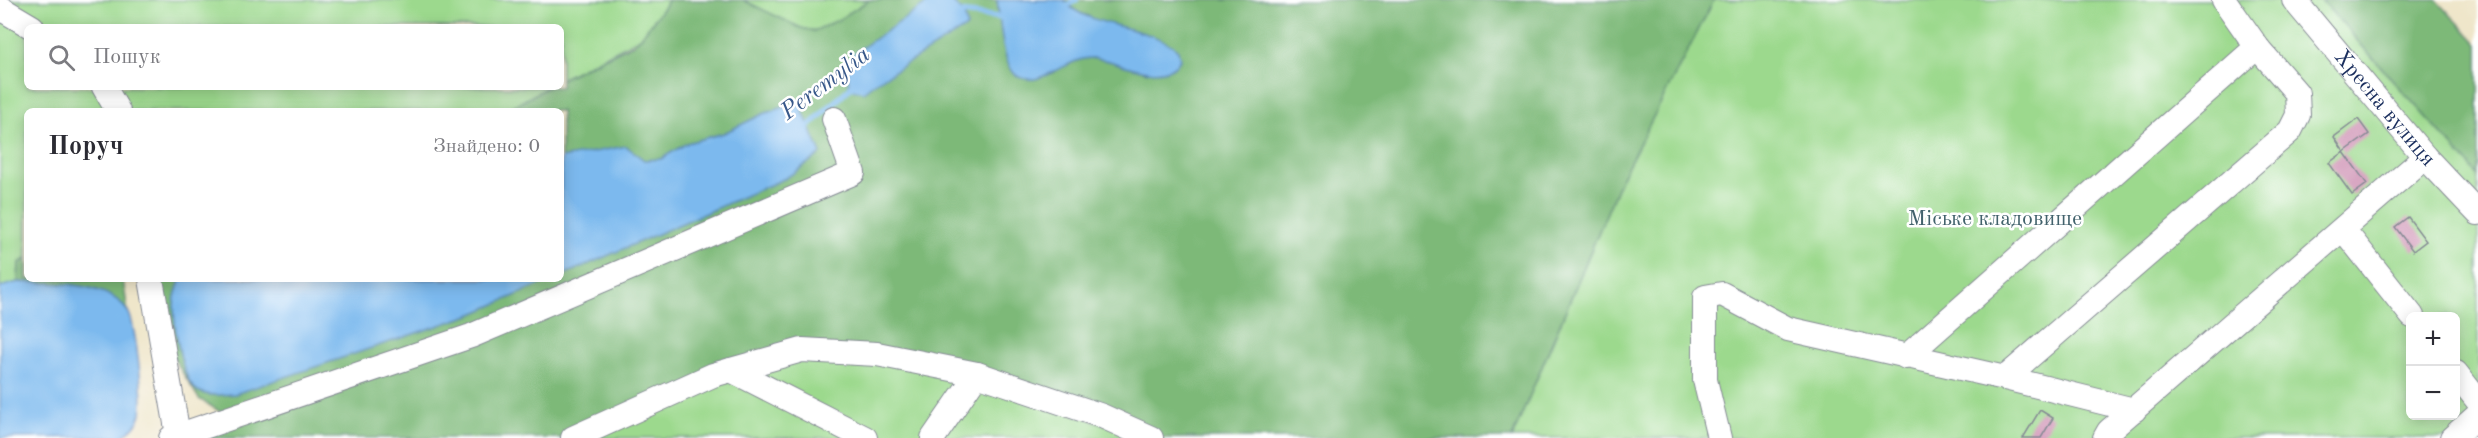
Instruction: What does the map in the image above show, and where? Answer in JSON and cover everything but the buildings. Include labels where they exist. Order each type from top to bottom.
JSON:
[{"type":"lane","points":[[2005,378],[2290,130],[2298,115],[2297,93],[2257,47],[2224,0]]},
{"type":"lane","name":"Хресна вулиця","points":[[2294,0],[2425,157],[2478,213]]},
{"type":"lane","points":[[0,8],[27,24]]},
{"type":"lane","points":[[1906,357],[2257,47]]},
{"type":"lane","points":[[106,90],[116,108]]},
{"type":"lane","points":[[151,282],[175,437],[471,336],[853,173],[834,119]]},
{"type":"lane","points":[[2105,438],[2109,431],[2425,157]]},
{"type":"lane","points":[[2343,229],[2409,312]]},
{"type":"lane","points":[[1719,438],[1706,380],[1705,297],[1722,294],[1788,329],[2134,410]]},
{"type":"lane","points":[[573,438],[603,432],[713,375],[802,350],[877,354],[976,374],[1102,416],[1150,438]]},
{"type":"lane","points":[[731,370],[865,438]]},
{"type":"lane","points":[[933,438],[976,374]]},
{"type":"lane","points":[[2460,378],[2478,401]]},
{"type":"lane","points":[[2452,438],[2478,415]]},
{"type":"green space","points":[[0,0],[669,0],[640,38],[564,77],[564,24],[24,24],[24,90],[543,90],[510,108],[24,108],[24,260],[19,263],[18,282],[0,287]]},
{"type":"green space","points":[[669,0],[743,0],[801,28],[814,31],[838,20],[869,0],[997,0],[1003,43],[1010,69],[1053,73],[1067,63],[1085,58],[1103,58],[1148,72],[1088,16],[1077,12],[1064,0],[1714,0],[1621,179],[1512,438],[1151,438],[976,374],[802,350],[573,438],[171,438],[229,417],[199,399],[161,338],[152,282],[564,282],[564,108],[510,108],[543,90],[564,90],[564,78],[633,44]]},
{"type":"green space","points":[[743,0],[869,0],[837,22],[816,30],[809,30],[790,24]]},
{"type":"green space","name":"Міське кладовище","points":[[1714,0],[2321,0],[2478,175],[2478,421],[2460,438],[1512,438],[1621,179]]},
{"type":"green space","points":[[2321,0],[2437,0],[2478,44],[2478,175]]},
{"type":"green space","points":[[24,260],[24,282],[123,282],[128,312],[105,295],[77,286],[18,282],[19,263]]},
{"type":"green space","points":[[802,350],[877,354],[1151,438],[573,438]]},
{"type":"water","points":[[932,0],[950,0],[964,13],[967,27],[863,92],[849,88],[847,62],[853,54]]},
{"type":"water","points":[[997,0],[1064,0],[1085,16],[1151,35],[1166,42],[1178,50],[1180,60],[1172,68],[1151,71],[1139,70],[1103,59],[1083,59],[1043,76],[1025,79],[1011,70],[1002,40]]},
{"type":"water","points":[[799,102],[821,154],[786,178],[564,275],[564,157],[626,146],[644,160],[661,159],[687,143],[724,133],[763,114]]},
{"type":"water","points":[[18,282],[71,284],[97,290],[120,302],[129,313],[139,365],[142,397],[140,417],[137,423],[122,437],[0,438],[0,287]]},
{"type":"water","points":[[180,282],[546,282],[473,314],[235,394],[216,395],[198,391],[187,376],[175,326],[176,292]]},
{"type":"waterway","name":"Peremylia","points":[[1061,9],[1076,0]]},
{"type":"waterway","name":"Peremylia","points":[[957,17],[964,13],[1006,18]]},
{"type":"waterway","name":"Peremylia","points":[[802,129],[809,126],[853,85]]}]
